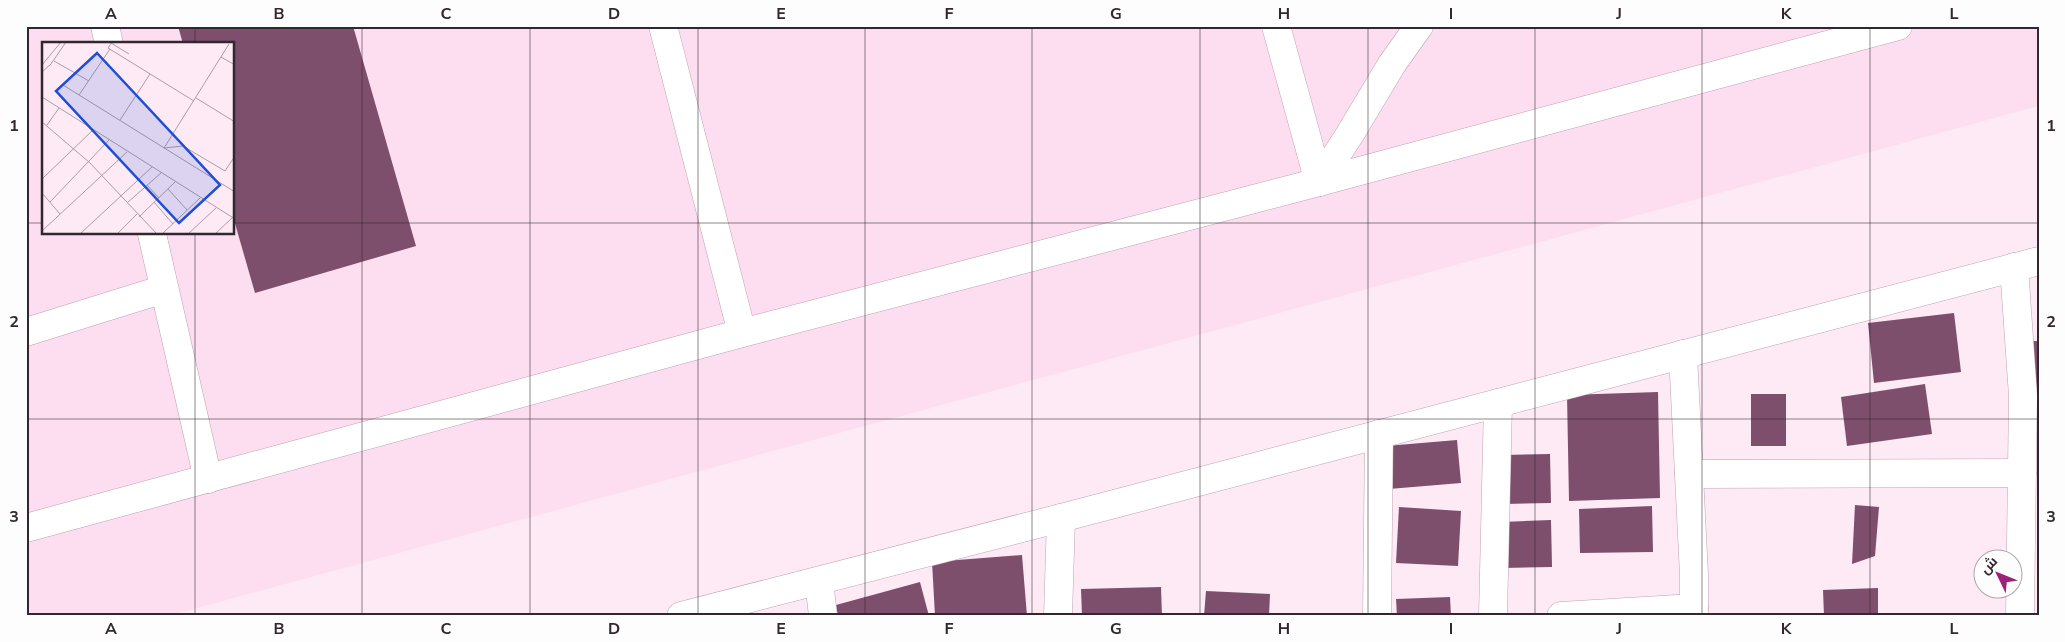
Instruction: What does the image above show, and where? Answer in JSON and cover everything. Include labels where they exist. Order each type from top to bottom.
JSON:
[{"type":"street","points":[[105,26],[109,42]]},
{"type":"street","points":[[663,26],[742,333]]},
{"type":"street","points":[[1276,26],[1319,182]]},
{"type":"street","points":[[1319,182],[1392,64],[1419,26]]},
{"type":"street","points":[[26,528],[742,333],[1319,182],[1898,26]]},
{"type":"street","points":[[152,235],[208,479]]},
{"type":"street","points":[[681,616],[2026,264],[2020,616]]},
{"type":"street","points":[[26,332],[164,289]]},
{"type":"street","points":[[1562,616],[1694,612],[1683,354]]},
{"type":"street","points":[[1493,616],[1498,403]]},
{"type":"street","points":[[1377,616],[1379,434]]},
{"type":"street","points":[[1689,474],[2022,473]]},
{"type":"street","points":[[1058,616],[1061,518]]},
{"type":"street","points":[[818,581],[823,616]]},
{"type":"shaded area","points":[[26,26],[2039,26],[2039,106],[168,616],[26,616]]},
{"type":"building","points":[[178,26],[353,26],[416,246],[255,293],[235,223],[235,42],[182,42]]},
{"type":"building","points":[[1954,313],[1961,372],[1874,383],[1868,323]]},
{"type":"building","points":[[2030,341],[2039,341],[2039,408],[2037,408]]},
{"type":"building","points":[[1925,384],[1932,434],[1847,446],[1841,397]]},
{"type":"building","points":[[1658,392],[1660,498],[1569,501],[1567,395]]},
{"type":"building","points":[[1751,394],[1786,394],[1786,446],[1751,446]]},
{"type":"building","points":[[1457,440],[1461,483],[1389,489],[1386,446]]},
{"type":"building","points":[[1550,454],[1551,503],[1504,504],[1504,455]]},
{"type":"building","points":[[1855,505],[1879,507],[1875,556],[1852,564]]},
{"type":"building","points":[[1652,506],[1653,552],[1580,553],[1579,509]]},
{"type":"building","points":[[1399,507],[1461,511],[1458,566],[1396,563]]},
{"type":"building","points":[[1551,520],[1552,567],[1503,568],[1502,522]]},
{"type":"building","points":[[1022,555],[1027,616],[935,616],[932,562]]},
{"type":"building","points":[[920,582],[929,616],[838,616],[836,605]]},
{"type":"building","points":[[1161,587],[1162,616],[1082,616],[1081,589]]},
{"type":"building","points":[[1878,588],[1878,616],[1824,616],[1823,590]]},
{"type":"building","points":[[1206,591],[1270,594],[1269,616],[1204,616]]},
{"type":"building","points":[[1450,597],[1451,616],[1397,616],[1396,599]]}]
